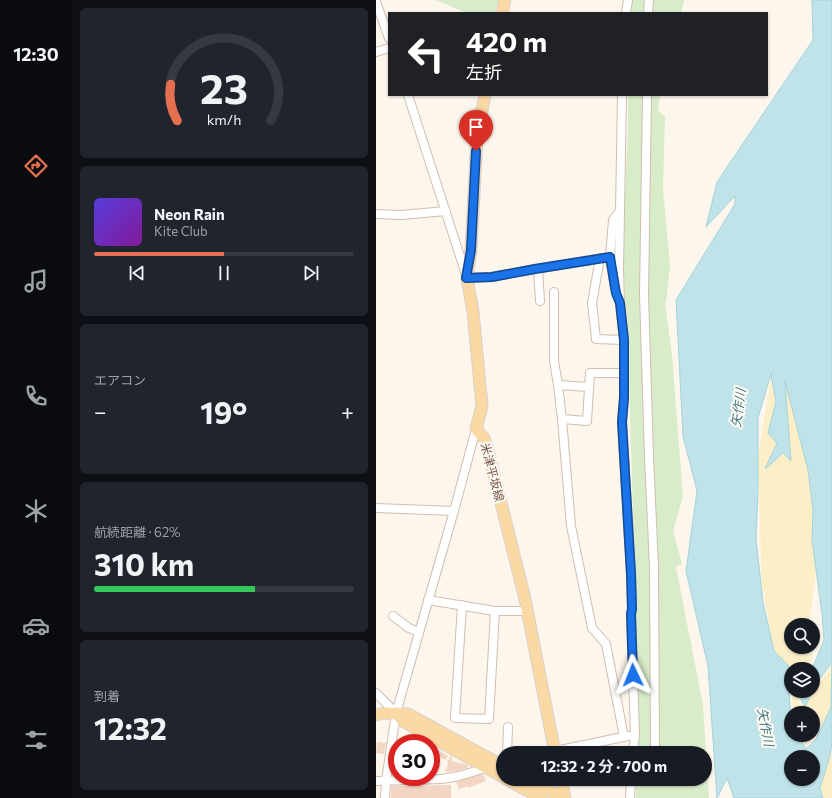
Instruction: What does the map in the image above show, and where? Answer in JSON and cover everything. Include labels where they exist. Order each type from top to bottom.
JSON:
[{"type":"main road","points":[[502,12],[505,0]]},
{"type":"main road","name":"米津平坂線","points":[[485,96],[477,137],[471,250],[466,278],[473,312],[482,406],[476,430],[484,438],[487,447],[528,611],[551,746]]},
{"type":"main road","points":[[376,715],[384,713],[408,714],[496,762]]},
{"type":"main road","points":[[396,713],[403,721],[496,773]]},
{"type":"main road","points":[[519,786],[541,798]]},
{"type":"main road","points":[[541,786],[564,798]]},
{"type":"main road","points":[[562,786],[564,798]]},
{"type":"street","points":[[626,12],[628,0]]},
{"type":"street","points":[[648,12],[649,0]]},
{"type":"street","points":[[376,2],[388,35]]},
{"type":"street","points":[[376,52],[388,48]]},
{"type":"street","points":[[408,96],[466,278],[492,277],[610,257]]},
{"type":"street","points":[[622,96],[619,269],[620,303],[624,340],[624,398],[622,422],[631,574],[635,735],[634,746]]},
{"type":"street","points":[[647,96],[644,296],[654,567],[655,746]]},
{"type":"street","points":[[376,214],[401,215],[446,211]]},
{"type":"street","points":[[619,212],[613,220],[610,257],[616,293],[620,303]]},
{"type":"street","points":[[600,258],[592,303],[596,339],[624,340]]},
{"type":"street","points":[[538,269],[540,301]]},
{"type":"street","points":[[554,292],[554,360],[562,419],[571,526],[592,628],[606,644],[624,737]]},
{"type":"street","points":[[562,419],[587,421],[590,373],[624,373]]},
{"type":"street","points":[[558,385],[589,386]]},
{"type":"street","points":[[385,798],[396,713],[476,430]]},
{"type":"street","points":[[376,508],[454,511]]},
{"type":"street","points":[[428,600],[495,611],[528,611]]},
{"type":"street","points":[[462,605],[455,718],[489,719],[495,611]]},
{"type":"street","points":[[393,616],[409,628],[419,632]]},
{"type":"street","points":[[376,694],[396,713]]},
{"type":"street","points":[[507,746],[508,727]]},
{"type":"street","points":[[581,746],[635,735]]},
{"type":"street","points":[[376,782],[442,779],[496,766]]},
{"type":"street","points":[[630,798],[631,786]]},
{"type":"green space","points":[[436,0],[500,0],[497,12],[465,12]]},
{"type":"green space","points":[[631,0],[684,0],[681,12],[630,12]]},
{"type":"green space","points":[[628,96],[660,96],[658,111],[665,116],[663,189],[670,266],[665,303],[672,355],[683,497],[673,531],[682,564],[676,567],[703,705],[706,746],[636,746],[636,614],[627,313],[625,313],[623,240]]},
{"type":"green space","points":[[636,786],[708,786],[709,798],[636,798]]},
{"type":"sand","points":[[777,341],[813,432],[816,571],[810,618],[784,618],[784,654],[812,654],[811,662],[785,662],[774,652],[764,594],[769,590],[762,593],[758,457]]},
{"type":"sand","points":[[832,665],[831,707],[820,728],[820,706],[793,706],[792,698],[799,698],[799,704],[805,705],[810,698],[820,698],[820,683]]},
{"type":"sand","points":[[804,742],[810,742],[806,746]]},
{"type":"sand","points":[[832,749],[832,798],[823,798],[820,788]]},
{"type":"water","name":"矢作川","points":[[812,0],[832,0],[832,662],[832,745],[820,788],[823,798],[734,798],[727,778],[717,798],[708,666],[686,571],[697,491],[683,436],[676,300],[735,204],[735,196],[706,227],[717,182],[813,40]],"holes":[[[771,374],[776,402],[768,433],[777,443],[765,469],[783,453],[791,461],[785,381],[808,470],[813,510],[812,540],[824,640],[820,654],[818,654],[815,662],[820,662],[820,679],[832,662],[831,707],[820,730],[820,742],[813,742],[806,749],[802,742],[784,742],[784,706],[790,706],[789,698],[784,698],[785,662],[774,651],[763,602],[756,539],[758,492],[758,418]]]},
{"type":"water","points":[[800,698],[810,698],[806,706]]},
{"type":"building","points":[[377,742],[386,743],[384,754],[376,753]]},
{"type":"building","points":[[440,751],[448,756],[445,760],[440,757]]},
{"type":"building","points":[[450,755],[452,757],[452,761],[468,765],[467,768],[458,771],[445,772],[448,763],[447,759],[449,760]]},
{"type":"building","points":[[483,774],[486,781],[468,788],[467,786],[460,789],[460,791],[456,782]]},
{"type":"building","points":[[451,785],[451,798],[391,798],[391,786]]},
{"type":"route","points":[[476,151],[471,250],[466,278],[492,277],[610,257],[616,293],[620,303],[624,340],[624,398],[622,422],[631,574],[633,675]]}]
